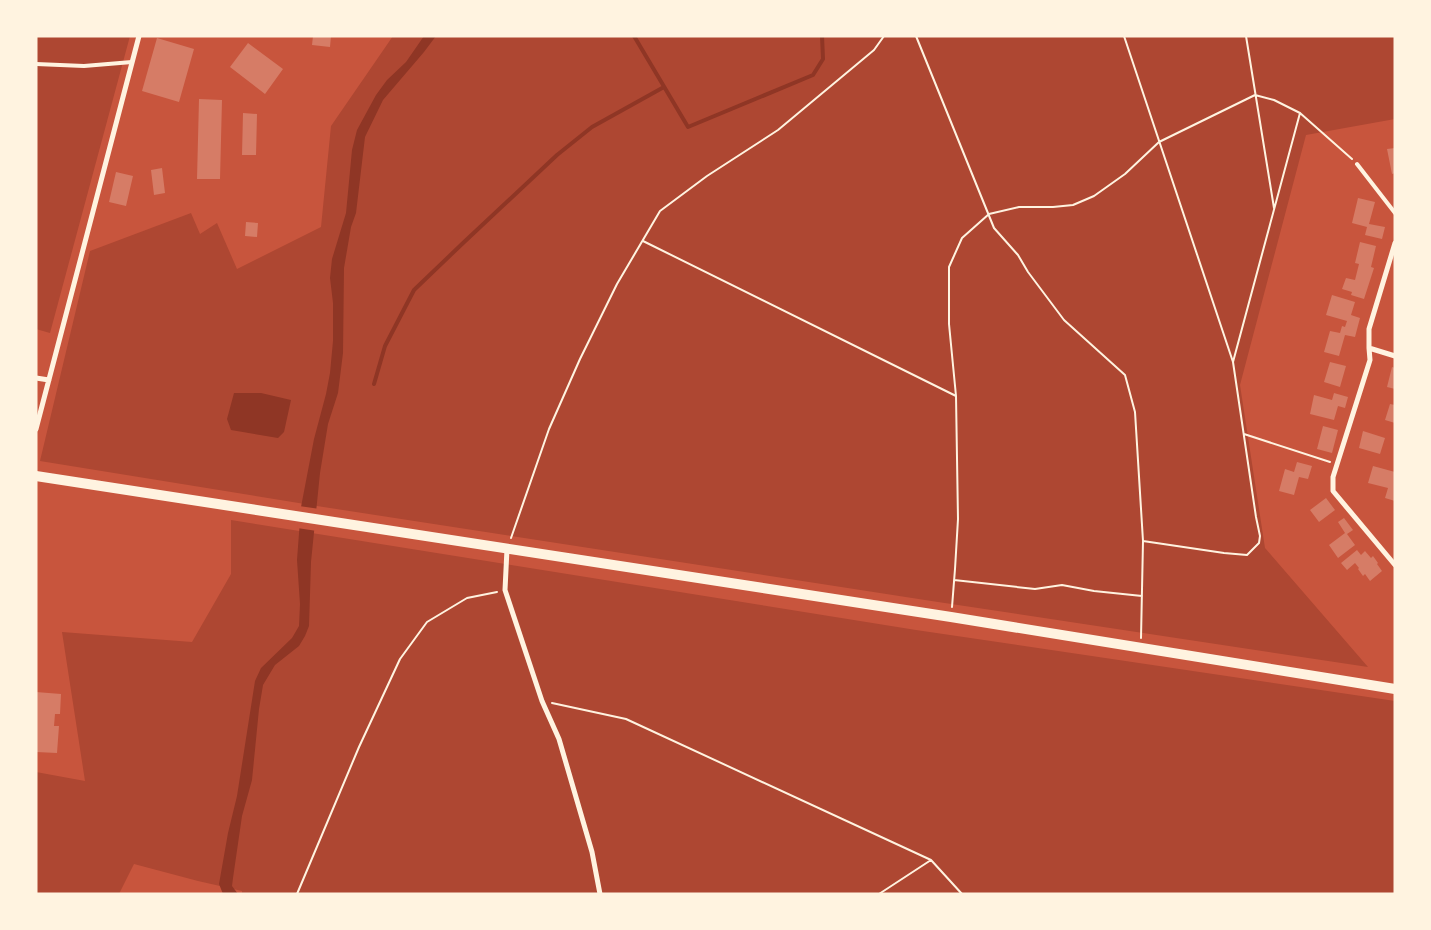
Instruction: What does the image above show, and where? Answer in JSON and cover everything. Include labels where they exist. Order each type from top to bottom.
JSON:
[{"type":"main road","points":[[36,476],[951,617],[1395,689]]},
{"type":"street","points":[[36,429],[139,36]]},
{"type":"street","points":[[1395,243],[1369,329],[1370,360],[1333,477],[1333,491],[1395,565]]},
{"type":"street","points":[[1369,348],[1395,356]]},
{"type":"street","points":[[36,378],[49,380]]},
{"type":"street","points":[[507,549],[505,590],[542,701],[560,740],[592,852],[600,894]]},
{"type":"lane","points":[[36,64],[84,66],[132,62]]},
{"type":"lane","points":[[1357,164],[1395,213]]},
{"type":"path","points":[[507,549],[549,429],[580,359],[613,293],[660,211],[707,176],[778,130],[874,50],[884,36]]},
{"type":"path","points":[[916,36],[994,228],[1018,255],[1028,272],[1064,320],[1125,375],[1135,412],[1143,541],[1141,648]]},
{"type":"path","points":[[1124,36],[1233,362],[1260,536],[1259,543],[1247,555],[1143,541]]},
{"type":"path","points":[[1246,36],[1274,211]]},
{"type":"path","points":[[951,617],[958,519],[956,396],[949,324],[950,267],[962,238],[989,214],[1019,207],[1053,208],[1073,205],[1094,196],[1125,174],[1159,142],[1255,95],[1274,100],[1300,113],[1357,164]]},
{"type":"path","points":[[1233,362],[1300,113]]},
{"type":"path","points":[[643,241],[956,396]]},
{"type":"path","points":[[1243,434],[1337,464]]},
{"type":"path","points":[[954,580],[1035,589],[1062,585],[1094,591],[1142,596]]},
{"type":"path","points":[[297,894],[359,747],[400,659],[426,622],[467,598],[505,590]]},
{"type":"path","points":[[542,701],[626,719],[931,860],[962,894]]},
{"type":"path","points":[[879,894],[931,860]]},
{"type":"shaded area","points":[[36,36],[130,36],[50,333],[36,329]]},
{"type":"shaded area","points":[[393,36],[1395,36],[1395,119],[1306,135],[1240,385],[1265,548],[1368,667],[317,506],[40,461],[90,251],[191,213],[200,234],[217,223],[237,269],[321,227],[331,126]]},
{"type":"shaded area","points":[[424,36],[436,36],[383,100],[365,137],[356,213],[351,227],[344,268],[343,353],[338,393],[328,424],[320,473],[311,562],[309,626],[299,646],[275,665],[263,685],[252,780],[242,816],[232,886],[238,894],[223,894],[219,884],[237,796],[255,681],[261,668],[292,638],[299,626],[300,604],[297,560],[301,507],[314,439],[330,373],[333,341],[333,303],[330,278],[332,259],[346,213],[352,150],[357,130],[376,95],[387,80],[406,62]]},
{"type":"shaded area","points":[[234,393],[261,393],[291,400],[284,432],[278,438],[231,430],[227,419]]},
{"type":"shaded area","points":[[231,520],[916,630],[1395,701],[1395,894],[242,894],[242,891],[134,864],[119,894],[36,894],[36,772],[85,781],[62,632],[192,642],[231,574]]},
{"type":"pier","points":[[299,506],[320,509],[317,531],[297,528]]},
{"type":"building","points":[[313,36],[331,36],[330,47],[312,45]]},
{"type":"building","points":[[157,38],[194,49],[179,102],[142,91]]},
{"type":"building","points":[[248,43],[283,69],[265,94],[230,67]]},
{"type":"building","points":[[199,99],[222,100],[220,179],[197,179]]},
{"type":"building","points":[[243,113],[257,114],[256,155],[242,155]]},
{"type":"building","points":[[1395,148],[1395,173],[1392,174],[1387,149]]},
{"type":"building","points":[[162,168],[165,193],[154,195],[151,170]]},
{"type":"building","points":[[116,172],[133,176],[126,206],[109,202]]},
{"type":"building","points":[[1358,198],[1375,202],[1369,224],[1385,227],[1382,239],[1365,235],[1367,227],[1352,223]]},
{"type":"building","points":[[246,222],[258,223],[257,237],[245,236]]},
{"type":"building","points":[[1360,242],[1376,246],[1371,267],[1374,268],[1364,299],[1351,295],[1352,292],[1342,289],[1346,278],[1355,280],[1359,264],[1355,263]]},
{"type":"building","points":[[1332,295],[1355,302],[1351,315],[1360,318],[1355,337],[1345,335],[1339,356],[1324,352],[1330,331],[1340,333],[1342,326],[1345,327],[1347,321],[1326,315]]},
{"type":"building","points":[[1330,362],[1346,366],[1340,387],[1324,382]]},
{"type":"building","points":[[1392,367],[1395,368],[1395,389],[1387,387]]},
{"type":"building","points":[[1334,393],[1348,397],[1345,408],[1338,406],[1334,420],[1310,414],[1314,395],[1332,400]]},
{"type":"building","points":[[1390,404],[1395,405],[1395,423],[1385,420]]},
{"type":"building","points":[[1323,426],[1338,430],[1332,453],[1317,449]]},
{"type":"building","points":[[1363,431],[1385,438],[1380,454],[1359,448]]},
{"type":"building","points":[[1297,462],[1312,466],[1308,479],[1299,477],[1294,495],[1279,491],[1285,469],[1294,472]]},
{"type":"building","points":[[1373,466],[1395,472],[1395,501],[1385,498],[1388,488],[1368,483]]},
{"type":"building","points":[[1326,498],[1335,510],[1319,522],[1310,510]]},
{"type":"building","points":[[1344,518],[1353,530],[1347,534],[1355,545],[1338,558],[1329,545],[1345,533],[1338,522]]},
{"type":"building","points":[[1357,550],[1361,555],[1365,551],[1371,558],[1373,556],[1382,571],[1370,581],[1365,574],[1363,576],[1355,563],[1347,570],[1341,563]]},
{"type":"building","points":[[36,692],[61,694],[60,714],[55,714],[54,726],[59,726],[57,753],[36,752]]},
{"type":"waterway","points":[[634,36],[688,127],[813,75],[823,59],[822,36]]},
{"type":"waterway","points":[[374,384],[385,346],[414,290],[557,155],[592,127],[664,87]]}]
